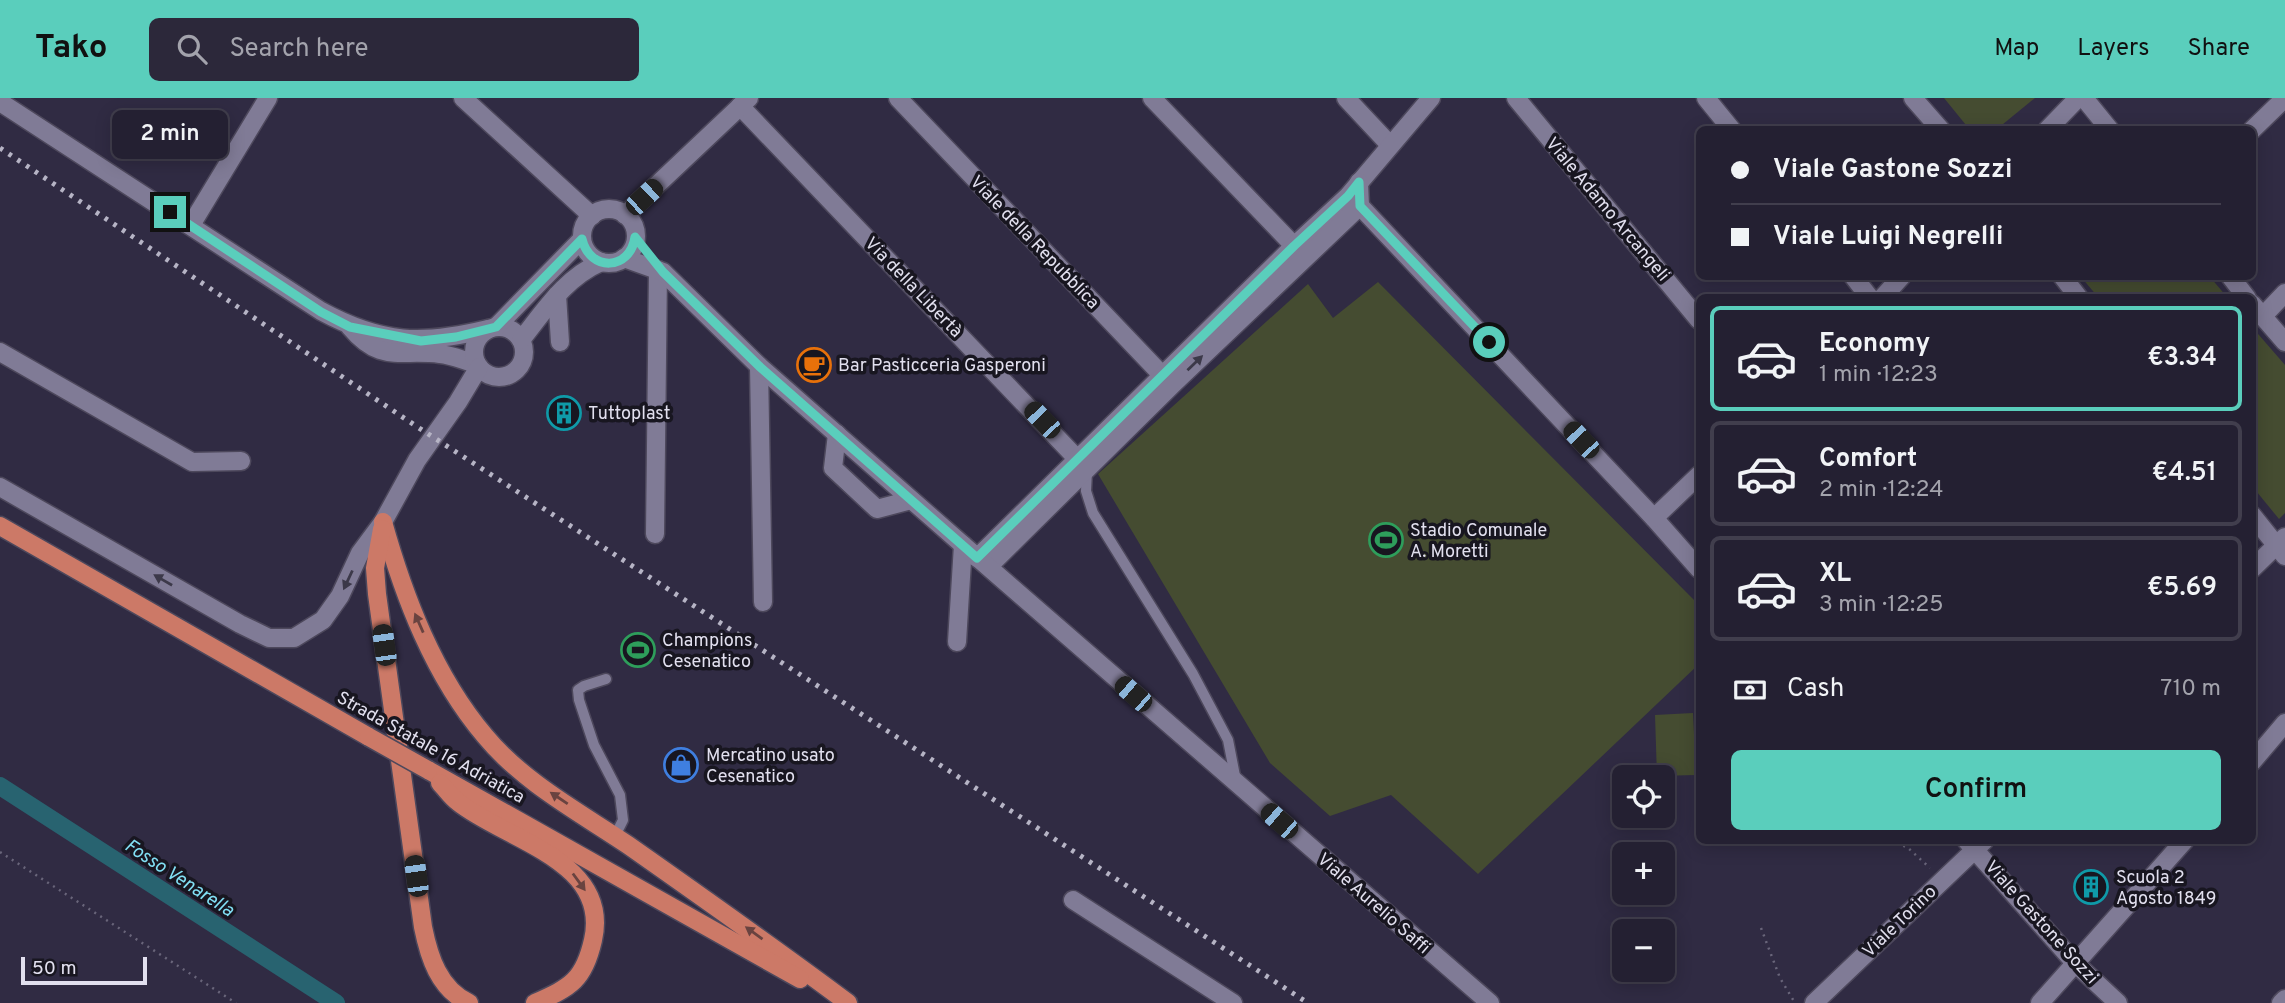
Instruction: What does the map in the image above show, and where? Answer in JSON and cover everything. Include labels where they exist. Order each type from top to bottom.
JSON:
[{"type":"main road","points":[[383,522],[400,581],[432,652],[458,701],[485,737],[520,771],[731,916],[848,1003]]},
{"type":"main road","points":[[383,522],[375,568],[377,594],[423,927],[428,953],[441,979],[470,1002]]},
{"type":"main road","name":"Strada Statale 16 Adriatica","points":[[0,526],[842,1003]]},
{"type":"main road","points":[[428,770],[458,803],[556,859],[578,878],[591,899],[596,928],[589,959],[580,977],[565,989],[535,1003]]},
{"type":"street","points":[[191,225],[268,98]]},
{"type":"street","points":[[463,98],[592,216]]},
{"type":"street","name":"Viale della Repubblica","points":[[898,98],[1168,379]]},
{"type":"street","points":[[1152,98],[1299,252]]},
{"type":"street","points":[[1346,98],[1390,145]]},
{"type":"street","points":[[983,562],[1299,252],[1431,98]]},
{"type":"street","name":"Viale Adamo Arcangeli","points":[[1516,98],[1696,316]]},
{"type":"street","points":[[1706,98],[1729,126]]},
{"type":"street","points":[[1913,98],[1938,126]]},
{"type":"street","points":[[2051,126],[2078,98]]},
{"type":"street","points":[[2084,98],[2107,126]]},
{"type":"street","points":[[2256,126],[2284,98]]},
{"type":"street","points":[[0,102],[321,312],[350,327],[421,341],[456,337],[492,328],[511,330],[521,340],[524,355],[518,369],[511,374],[496,377],[458,402]]},
{"type":"street","points":[[625,215],[744,102]]},
{"type":"street","name":"Via della Libertà","points":[[744,102],[1084,465]]},
{"type":"street","points":[[1359,182],[1360,206],[1696,566]]},
{"type":"street","points":[[1299,252],[1360,206]]},
{"type":"street","points":[[496,377],[483,372],[478,366],[474,348],[481,334],[492,328],[582,239],[586,222],[592,216],[608,210],[625,215],[634,229],[635,237],[634,245],[624,258],[617,262],[601,262],[572,279],[521,340]]},
{"type":"street","points":[[635,237],[661,271],[655,534]]},
{"type":"street","points":[[582,239],[588,253],[601,262]]},
{"type":"street","name":"Viale Aurelio Saffi","points":[[624,258],[661,271],[759,366],[837,435],[1490,1003]]},
{"type":"street","points":[[1856,280],[1867,294]]},
{"type":"street","points":[[1886,294],[1898,280]]},
{"type":"street","points":[[2065,280],[2076,294]]},
{"type":"street","points":[[2233,280],[2244,294]]},
{"type":"street","points":[[2285,293],[2257,310],[2285,342]]},
{"type":"street","points":[[557,295],[560,342]]},
{"type":"street","points":[[350,327],[362,341],[379,350],[399,354],[442,354],[478,366]]},
{"type":"street","points":[[0,352],[192,462],[241,461]]},
{"type":"street","points":[[0,487],[269,638],[294,638],[323,620],[340,596],[360,553],[383,522],[417,460],[458,402],[478,366]]},
{"type":"street","points":[[759,366],[763,602]]},
{"type":"street","points":[[837,435],[833,468],[877,509],[911,500]]},
{"type":"street","points":[[1654,518],[1696,478]]},
{"type":"street","points":[[2256,519],[2282,546],[2256,566]]},
{"type":"street","points":[[957,642],[962,545]]},
{"type":"street","points":[[2256,757],[2285,723]]},
{"type":"street","name":"Viale Torino","points":[[1814,1003],[1942,880],[1975,844]]},
{"type":"street","name":"Viale Gastone Sozzi","points":[[1977,844],[2075,963],[2118,1003]]},
{"type":"street","points":[[2039,1003],[2181,844]]},
{"type":"street","points":[[1073,900],[1233,1003]]},
{"type":"street","points":[[2281,1003],[2285,999]]},
{"type":"lane","points":[[1084,465],[1086,491],[1093,513],[1194,674],[1228,740],[1237,785]]},
{"type":"lane","points":[[606,679],[584,686],[578,691],[594,745],[620,795],[623,820],[615,836]]},
{"type":"path","points":[[1897,844],[1907,847],[1942,880]]},
{"type":"path","points":[[0,852],[236,1003]]},
{"type":"path","points":[[1761,928],[1780,978],[1795,1003]]},
{"type":"green space","points":[[1944,98],[2035,98],[2001,126],[1967,126]]},
{"type":"green space","points":[[2084,280],[2213,280],[2224,294],[2095,294]]},
{"type":"green space","name":"Stadio Comunale A. Moretti","points":[[1378,282],[1696,602],[1696,667],[1478,874],[1391,795],[1330,816],[1270,763],[1098,474],[1308,284],[1333,318]]},
{"type":"green space","points":[[2256,332],[2285,365],[2285,513],[2279,519],[2256,491]]},
{"type":"green space","points":[[1693,713],[1696,775],[1675,776],[1675,765],[1657,765],[1655,715]]},
{"type":"waterway","name":"Fosso Venarella","points":[[0,786],[336,1003]]},
{"type":"railway","points":[[0,148],[419,428],[1308,1003]]},
{"type":"place","name":"Bar Pasticceria Gasperoni","points":[[814,365]]},
{"type":"place","name":"Tuttoplast","points":[[564,413]]},
{"type":"place","name":"Stadio Comunale A. Moretti","points":[[1386,540]]},
{"type":"place","name":"Champions Cesenatico","points":[[638,650]]},
{"type":"place","name":"Mercatino usato Cesenatico","points":[[681,765]]},
{"type":"place","name":"Scuola 2 Agosto 1849","points":[[2091,887]]},
{"type":"route","points":[[170,212],[321,312],[350,327],[421,341],[456,337],[496,327],[582,239],[594,259],[609,263],[617,262],[630,253],[635,237],[663,272],[759,366],[977,558],[1348,196],[1359,182],[1360,206],[1489,342]]}]
